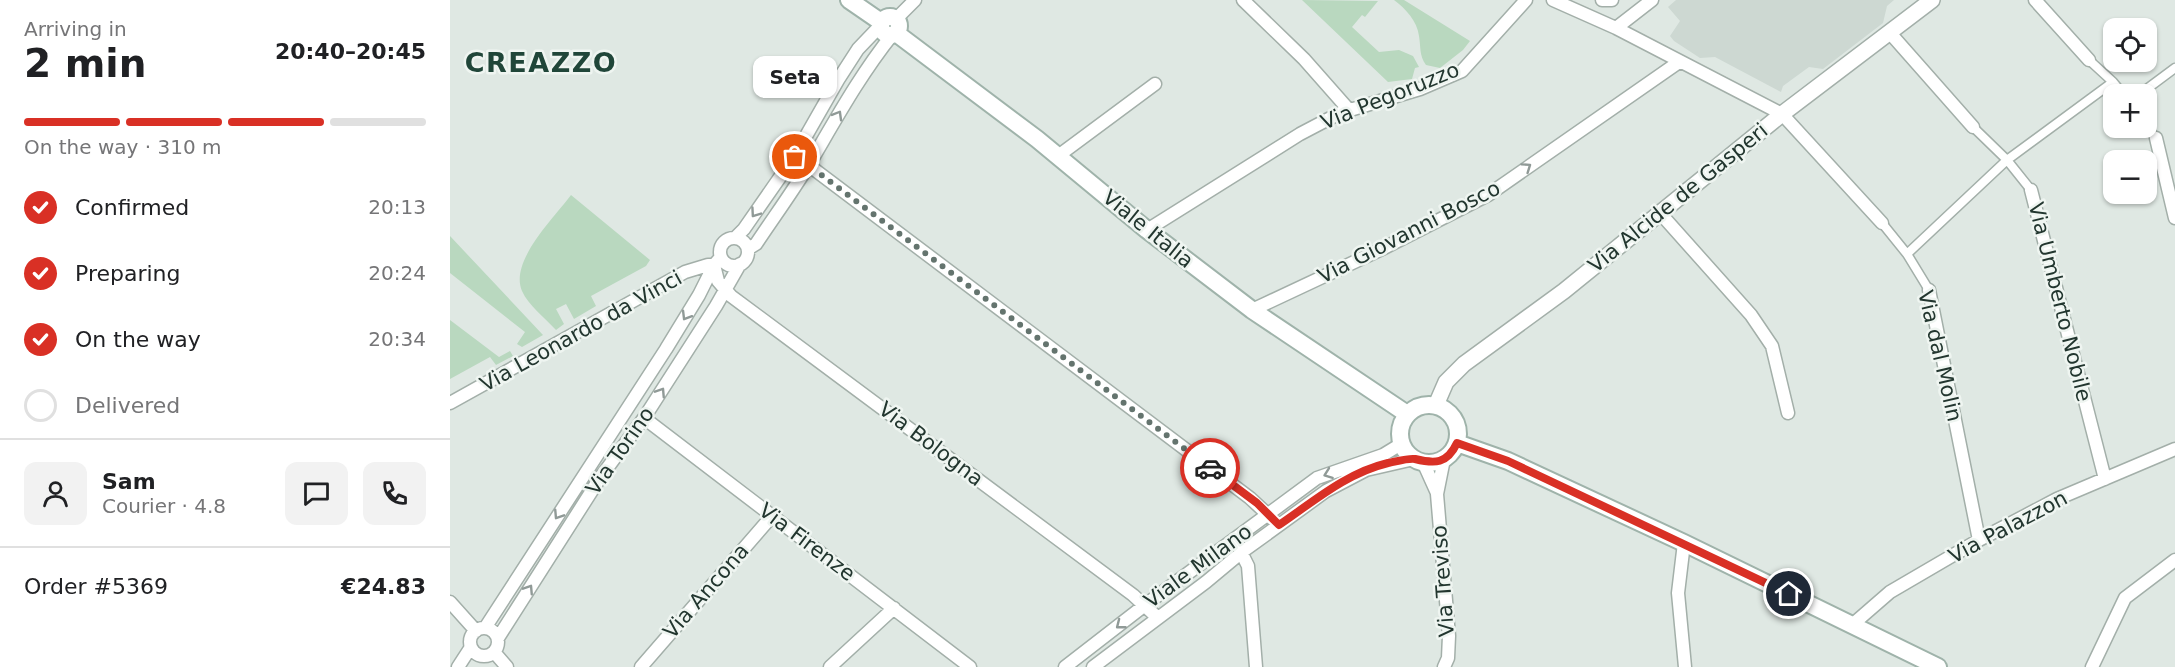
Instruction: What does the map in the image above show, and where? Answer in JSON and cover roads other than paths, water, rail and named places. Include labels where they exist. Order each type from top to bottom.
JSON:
[{"type":"main road","name":"Viale Italia","points":[[849,0],[889,27],[1058,156],[1147,230],[1252,310],[1407,414]]},
{"type":"main road","points":[[1436,405],[1445,409],[1457,424],[1457,443],[1444,459],[1430,463],[1418,460],[1406,452],[1401,444],[1400,428],[1407,414],[1421,406],[1436,405]]},
{"type":"main road","points":[[1457,443],[1508,461],[1684,543],[1938,667]]},
{"type":"street","points":[[889,27],[915,0]]},
{"type":"street","points":[[1243,0],[1304,59],[1349,110]]},
{"type":"street","name":"Via Pegoruzzo","points":[[1147,230],[1300,134],[1349,110],[1420,89],[1462,71],[1526,0]]},
{"type":"street","points":[[1553,0],[1616,28],[1782,114]]},
{"type":"street","points":[[1602,0],[1612,0]]},
{"type":"street","points":[[1616,28],[1652,0]]},
{"type":"street","name":"Via Alcide de Gasperi","points":[[1436,405],[1446,382],[1464,364],[1564,291],[1782,114],[1932,0]]},
{"type":"street","points":[[1907,255],[2007,160],[2113,82],[2089,60],[2035,0]]},
{"type":"street","name":"Via Torino","points":[[481,629],[666,349],[720,262],[723,243],[735,238],[744,229],[795,157],[858,49],[889,27]]},
{"type":"street","name":"Via Torino","points":[[498,638],[600,478],[644,418],[726,291],[740,264],[747,258],[748,249],[756,244],[808,166],[889,27]]},
{"type":"street","name":"Via Umberto Nobile","points":[[1890,33],[1973,127],[2007,160],[2031,190],[2105,479]]},
{"type":"street","name":"Via Giovanni Bosco","points":[[1252,310],[1383,249],[1488,195],[1679,62]]},
{"type":"street","points":[[2153,84],[2175,68]]},
{"type":"street","points":[[1058,156],[1155,84]]},
{"type":"street","name":"Via dal Molin","points":[[1782,114],[1882,223],[1907,255],[1929,290],[1979,540]]},
{"type":"street","points":[[2156,138],[2175,218]]},
{"type":"street","points":[[795,157],[1269,514],[1279,525]]},
{"type":"street","points":[[1660,213],[1751,315],[1772,346],[1788,413]]},
{"type":"street","points":[[735,238],[744,242],[748,249]]},
{"type":"street","points":[[720,262],[736,266],[740,264]]},
{"type":"street","name":"Via Bologna","points":[[720,262],[718,281],[726,291],[1144,605],[1158,618]]},
{"type":"street","name":"Via Leonardo da Vinci","points":[[450,403],[685,272],[720,262]]},
{"type":"street","name":"Via Firenze","points":[[644,418],[970,667]]},
{"type":"street","name":"Viale Milano","points":[[1065,667],[1144,605],[1317,478],[1383,455],[1401,444]]},
{"type":"street","name":"Via Palazzon","points":[[1852,625],[1890,592],[1979,540],[2057,499],[2175,449]]},
{"type":"street","name":"Via Treviso","points":[[1444,459],[1437,494],[1449,636],[1448,658],[1444,667]]},
{"type":"street","name":"Viale Milano","points":[[1099,665],[1242,552],[1326,491],[1366,470],[1418,460]]},
{"type":"street","name":"Via Treviso","points":[[1418,460],[1437,494]]},
{"type":"street","name":"Via Ancona","points":[[641,667],[772,516]]},
{"type":"street","points":[[1234,539],[1248,566],[1256,667]]},
{"type":"street","points":[[1684,543],[1678,593],[1685,667]]},
{"type":"street","points":[[2092,667],[2125,598],[2175,560]]},
{"type":"street","points":[[450,602],[481,629],[493,631],[498,638],[497,647],[484,658]]},
{"type":"street","points":[[830,667],[894,608]]},
{"type":"street","points":[[458,667],[471,647],[471,638],[481,629]]},
{"type":"street","points":[[1096,643],[1099,665]]},
{"type":"street","points":[[471,647],[484,658],[507,667]]},
{"type":"place","name":"Seta","points":[[795,157]]},
{"type":"district","name":"CREAZZO","points":[[541,63]]}]
